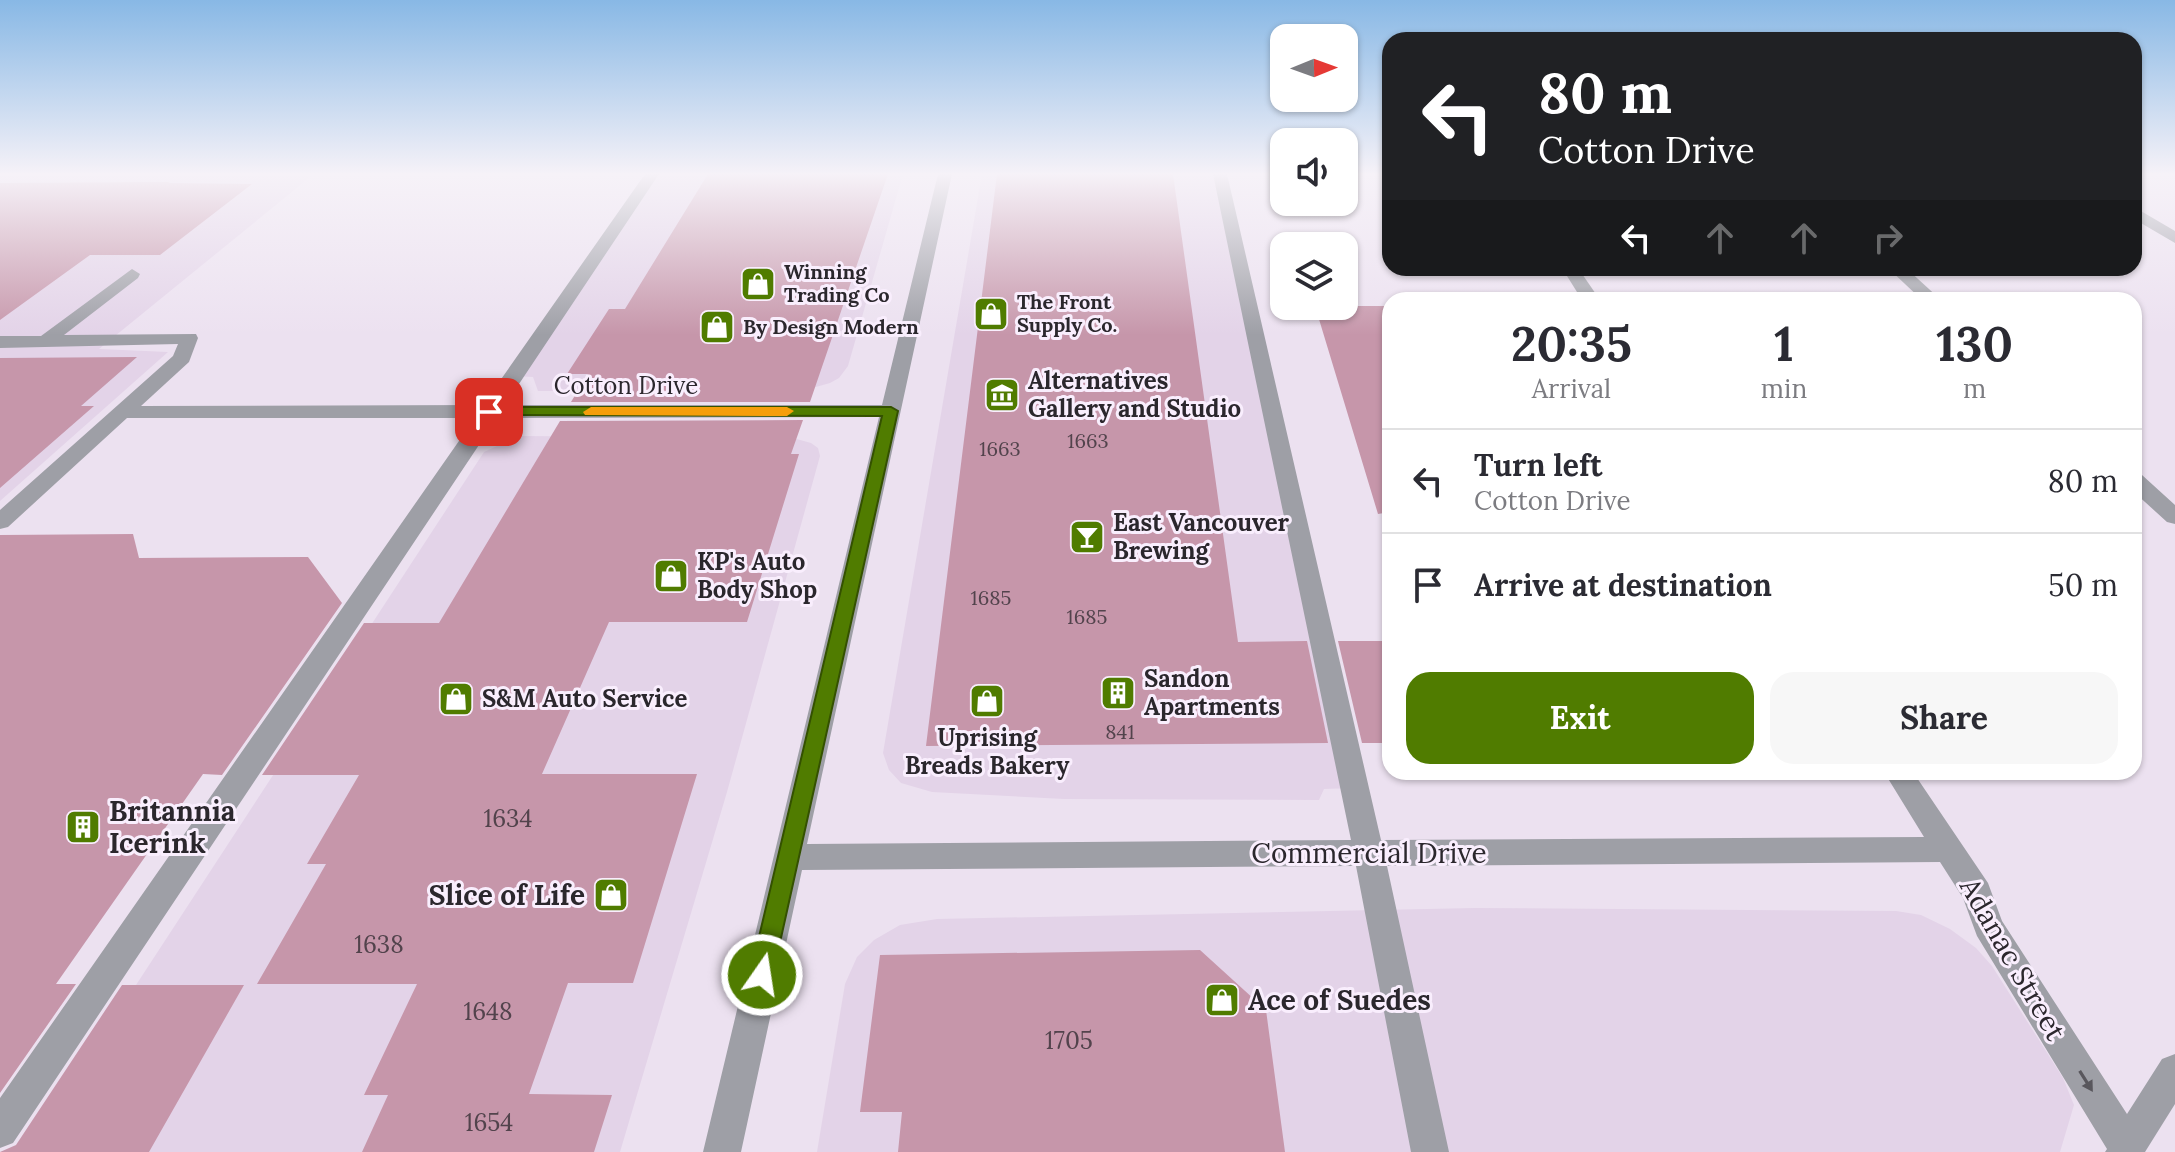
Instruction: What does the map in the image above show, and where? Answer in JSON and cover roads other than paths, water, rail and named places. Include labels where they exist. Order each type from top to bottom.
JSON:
[{"type":"street","points":[[0,1130],[615,228]]},
{"type":"street","points":[[722,1152],[933,228]]},
{"type":"street","points":[[1232,228],[1430,1152]]},
{"type":"street","points":[[44,342],[132,274]]},
{"type":"street","points":[[1905,276],[1923,292]]},
{"type":"street","points":[[0,342],[189,338],[182,358],[0,522]]},
{"type":"street","name":"Cotton Drive","points":[[121,412],[891,411]]},
{"type":"street","points":[[2142,487],[2175,517]]},
{"type":"street","name":"Adanac Street","points":[[1903,780],[1977,893],[1988,926],[2126,1149]]},
{"type":"street","name":"Commercial Drive","points":[[789,857],[1948,849]]},
{"type":"street","points":[[2126,1149],[2175,1071]]},
{"type":"place","name":"Winning Trading Co","points":[[758,284]]},
{"type":"place","name":"The Front Supply Co.","points":[[991,314]]},
{"type":"place","name":"By Design Modern","points":[[717,327]]},
{"type":"place","name":"Alternatives Gallery and Studio","points":[[1002,395]]},
{"type":"place","name":"East Vancouver Brewing","points":[[1087,537]]},
{"type":"place","name":"KP's Auto Body Shop","points":[[671,576]]},
{"type":"place","name":"Sandon Apartments","points":[[1118,693]]},
{"type":"place","name":"S&M Auto Service","points":[[456,699]]},
{"type":"place","name":"Uprising Breads Bakery","points":[[987,701]]},
{"type":"place","name":"Britannia Icerink","points":[[83,827]]},
{"type":"place","name":"Slice of Life","points":[[611,895]]},
{"type":"place","name":"Ace of Suedes","points":[[1222,1000]]}]
